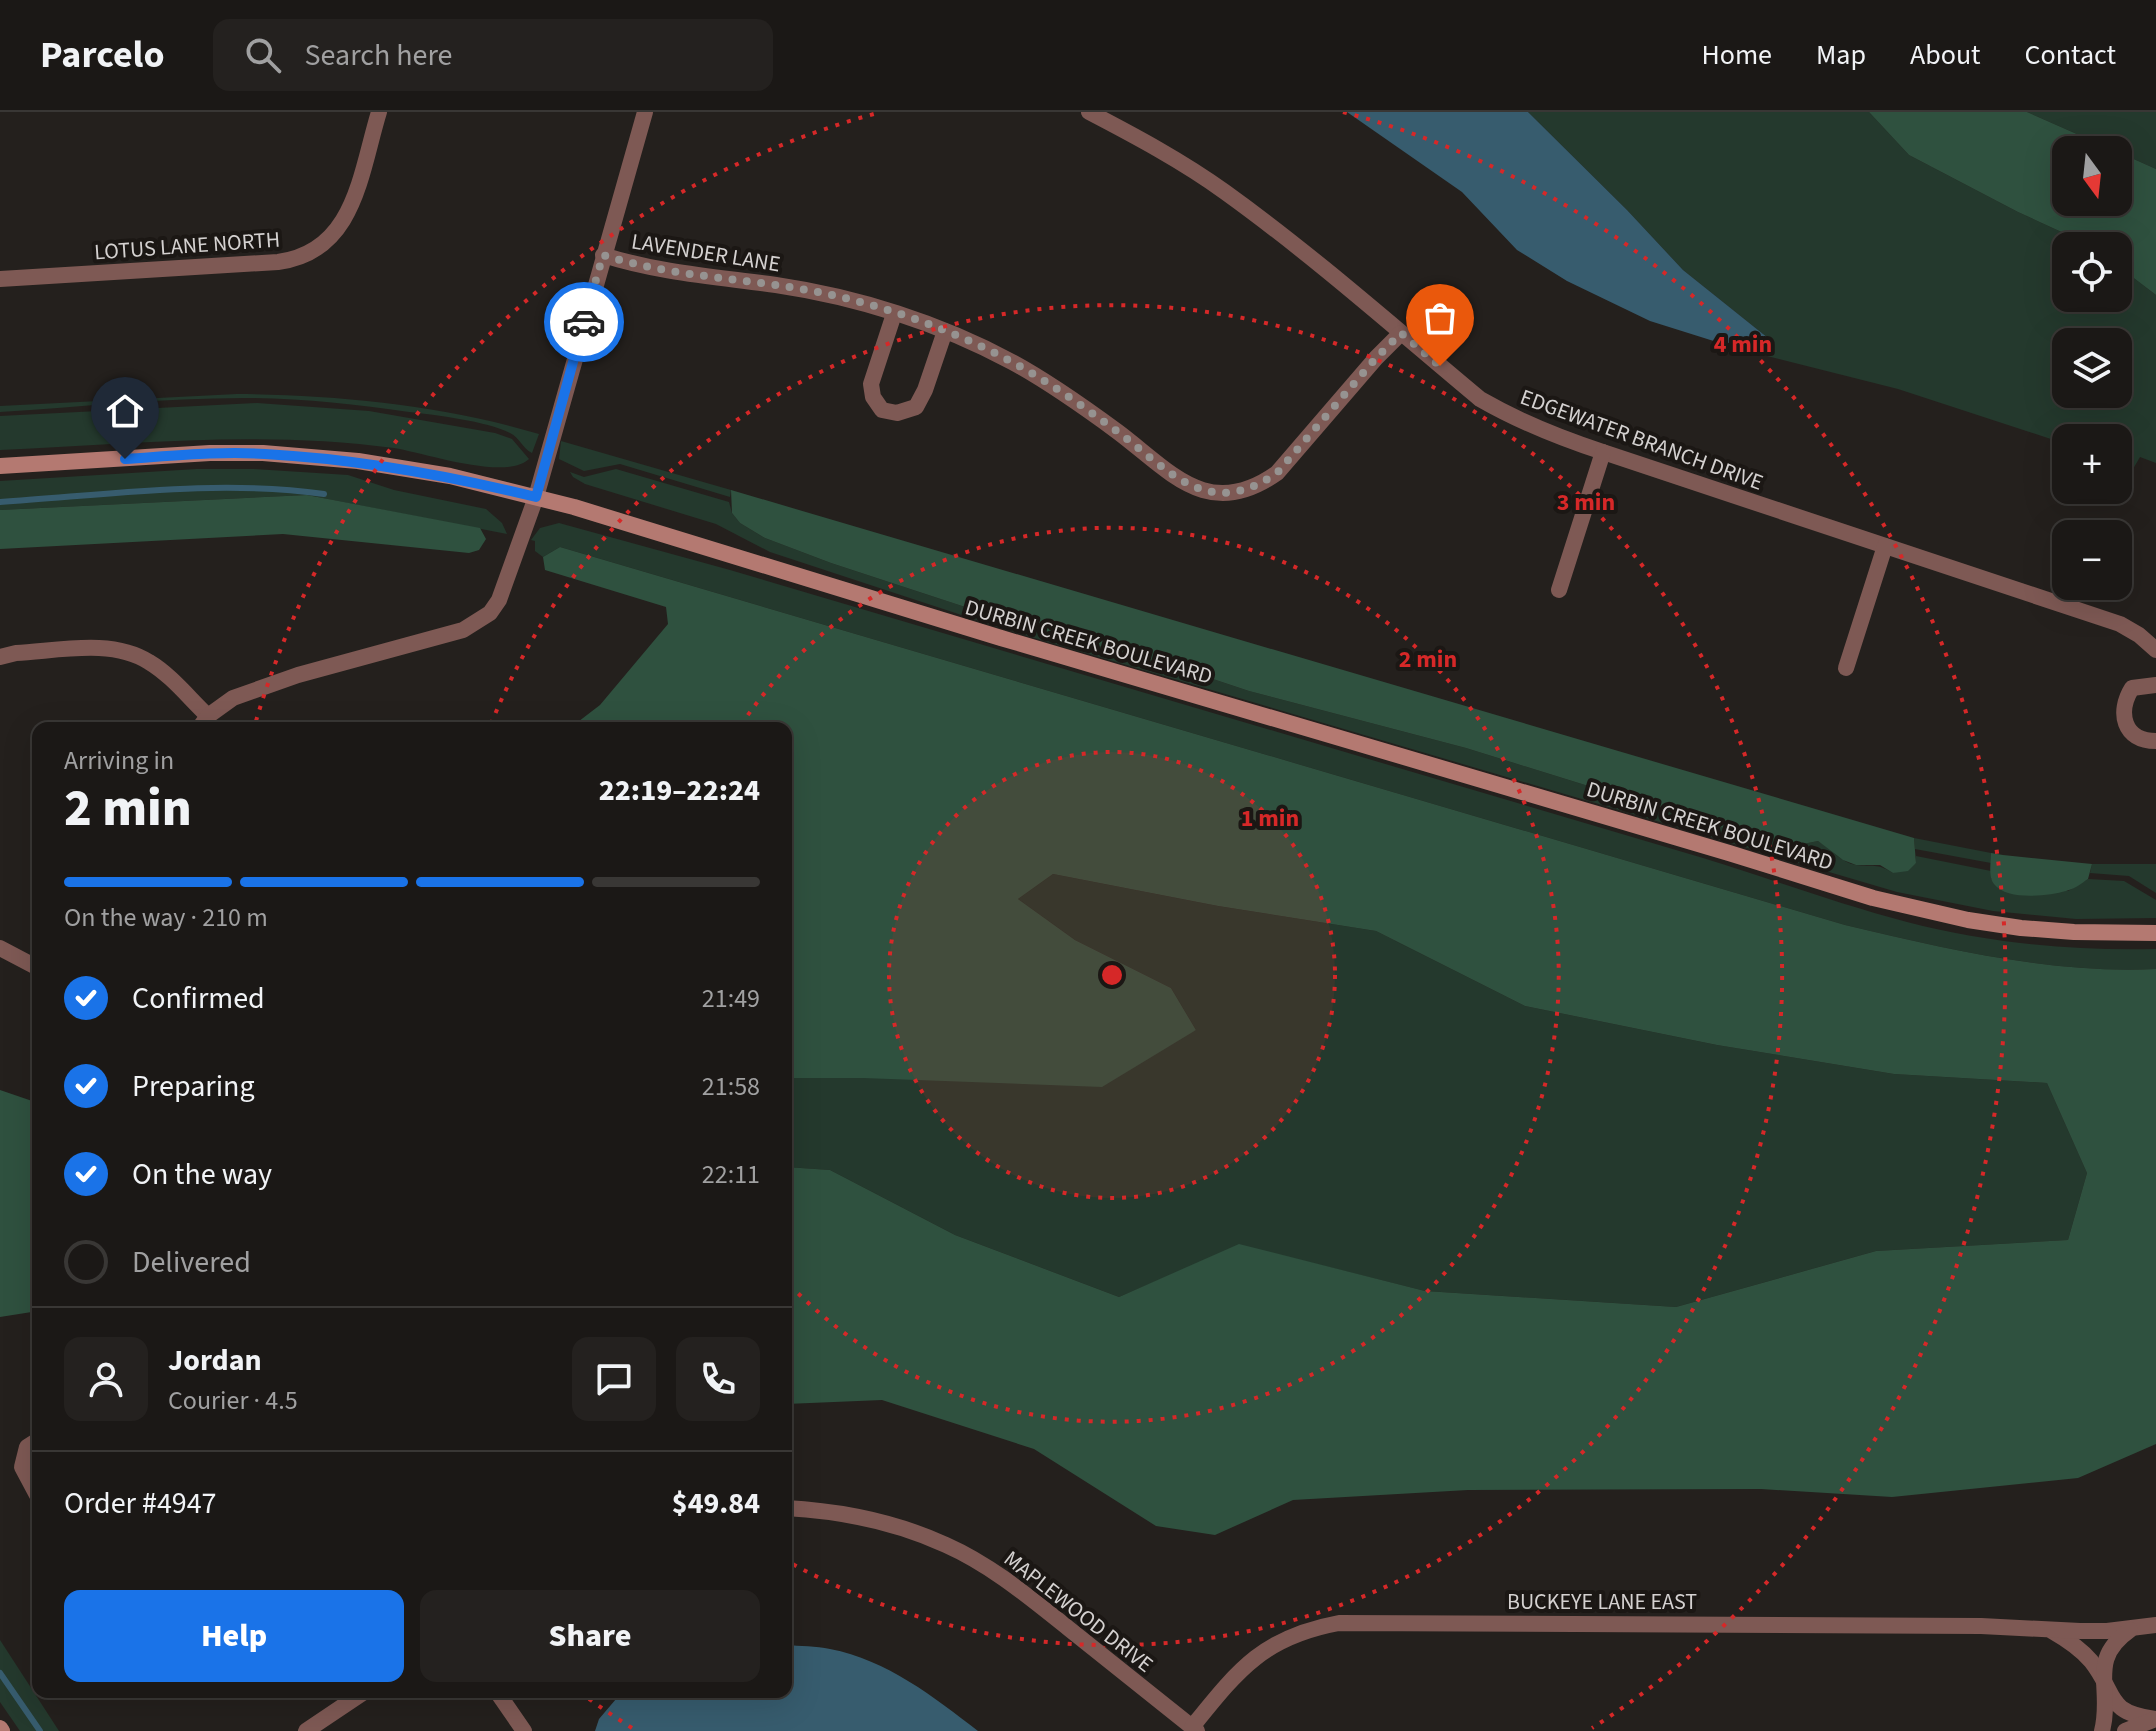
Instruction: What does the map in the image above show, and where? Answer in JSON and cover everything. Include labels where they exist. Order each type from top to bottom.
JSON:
[{"type":"street","name":"LOTUS LANE NORTH","points":[[0,279],[278,262],[308,255],[334,236],[343,223],[379,112]]},
{"type":"street","points":[[0,657],[16,653],[119,650],[140,656],[153,664],[204,722],[233,698],[298,675],[463,630],[490,613],[499,600],[536,497],[645,112]]},
{"type":"street","name":"EDGEWATER BRANCH DRIVE","points":[[1089,112],[1224,191],[1316,261],[1492,406],[1543,432],[2120,624],[2156,650]]},
{"type":"street","name":"LAVENDER LANE","points":[[603,255],[662,271],[806,290],[945,331],[1013,362],[1065,394],[1184,483],[1219,493],[1255,486],[1277,473],[1401,333]]},
{"type":"street","points":[[894,314],[871,384],[873,397],[882,410],[897,413],[916,407],[945,331]]},
{"type":"street","points":[[1559,590],[1603,452]]},
{"type":"street","name":"DURBIN CREEK BOULEVARD","points":[[0,466],[210,453],[263,453],[406,468],[536,497],[1873,898],[1968,920],[2021,928],[2156,933]]},
{"type":"street","points":[[1846,668],[1885,546]]},
{"type":"street","points":[[2156,685],[2132,688],[2123,703],[2124,719],[2130,730],[2147,741],[2156,741]]},
{"type":"street","points":[[0,948],[32,965]]},
{"type":"street","points":[[32,1444],[27,1447],[22,1467],[32,1486]]},
{"type":"street","name":"MAPLEWOOD DRIVE","points":[[792,1509],[851,1515],[900,1527],[947,1545],[1017,1588],[1195,1729]]},
{"type":"street","points":[[2102,1731],[2106,1717],[2103,1669],[2107,1654],[2114,1641],[2156,1617]]},
{"type":"street","name":"BUCKEYE LANE EAST","points":[[1195,1729],[1229,1681],[1268,1648],[1314,1628],[1339,1623],[1966,1625],[2107,1631],[2156,1625]]},
{"type":"street","points":[[2050,1630],[2087,1657],[2120,1708],[2133,1716],[2156,1719]]},
{"type":"street","points":[[306,1731],[355,1698]]},
{"type":"street","points":[[501,1698],[524,1731]]},
{"type":"street","points":[[2125,1731],[2156,1719]]},
{"type":"green space","points":[[1528,112],[1869,112],[1909,155],[2062,232],[2052,232],[2052,312],[2132,312],[2132,277],[2156,295],[2156,463],[2140,457],[2132,469],[2132,424],[2052,424],[2052,439],[1898,389],[1739,349],[1749,351],[1763,334],[1683,270]]},
{"type":"green space","points":[[1869,112],[2027,112],[2081,136],[2052,136],[2052,216],[2132,216],[2132,158],[2156,169],[2156,295],[2132,277],[2132,232],[2062,232],[1909,155]]},
{"type":"green space","points":[[2027,112],[2156,112],[2156,169],[2132,158],[2132,136],[2081,136]]},
{"type":"green space","points":[[237,394],[390,404],[465,416],[539,434],[532,453],[510,433],[475,422],[368,406],[286,399],[183,399],[0,412],[0,406]]},
{"type":"green space","points":[[257,403],[369,411],[495,433],[512,439],[529,459],[518,465],[484,467],[394,448],[246,439],[0,450],[0,416]]},
{"type":"green space","points":[[561,441],[731,490],[730,497],[620,464],[584,471],[559,459]]},
{"type":"green space","points":[[197,469],[348,475],[394,490],[486,509],[502,523],[507,534],[307,495],[0,510],[0,481]]},
{"type":"green space","points":[[616,469],[729,502],[732,513],[740,523],[765,538],[1017,624],[1183,669],[1249,691],[1466,748],[1730,830],[1798,845],[1818,841],[1851,864],[1879,867],[1893,873],[1916,863],[1916,856],[1991,871],[1991,879],[2068,891],[2088,879],[2124,881],[2156,900],[2156,918],[2076,919],[1993,911],[1897,892],[1001,628],[770,552],[716,524],[585,484],[570,472],[584,477]]},
{"type":"green space","points":[[731,490],[1914,838],[1916,863],[1908,871],[1893,873],[1880,865],[1856,865],[1843,860],[1818,841],[1798,845],[1730,830],[1466,748],[1249,691],[1183,669],[1017,624],[765,538],[740,523],[732,513]]},
{"type":"green space","points":[[307,495],[480,528],[486,539],[479,550],[469,553],[283,534],[0,549],[0,510]]},
{"type":"green space","points":[[559,523],[730,570],[1703,858],[1881,915],[2000,940],[2093,949],[2156,949],[2156,969],[2117,970],[2038,964],[1961,951],[1845,925],[560,547],[543,557],[535,551],[535,541],[531,540],[540,528]]},
{"type":"green space","points":[[560,547],[1845,925],[1961,951],[2038,964],[2117,970],[2156,969],[2156,1444],[2078,1478],[1892,1497],[1761,1489],[1468,1490],[1293,1500],[1215,1535],[1156,1526],[1034,1449],[882,1400],[792,1404],[792,1167],[830,1170],[955,1235],[1119,1297],[1239,1244],[1425,1291],[1676,1307],[1876,1251],[2068,1240],[2087,1173],[2047,1083],[1894,1074],[1717,1045],[1525,1006],[1376,931],[1218,906],[1053,874],[1018,899],[1075,940],[1171,988],[1196,1030],[1102,1087],[792,1078],[792,722],[578,722],[600,705],[668,624],[666,607],[545,570],[543,557]]},
{"type":"green space","points":[[1914,838],[1991,853],[1991,863],[1915,849]]},
{"type":"green space","points":[[1991,853],[2092,864],[2088,879],[2072,889],[2049,894],[2018,895],[2000,889],[1992,881]]},
{"type":"green space","points":[[2092,864],[2156,864],[2156,893],[2129,876],[2090,873]]},
{"type":"green space","points":[[1053,874],[1218,906],[1376,931],[1525,1006],[1717,1045],[1894,1074],[2047,1083],[2087,1173],[2068,1240],[1876,1251],[1676,1307],[1425,1291],[1240,1245],[1119,1297],[955,1235],[830,1170],[792,1167],[792,1078],[863,1078],[1196,1030],[1171,988],[1075,940],[1018,899]]},
{"type":"green space","points":[[0,1090],[32,1101],[32,1312],[0,1317]]},
{"type":"green space","points":[[0,1640],[32,1689],[32,1698],[38,1698],[59,1731],[20,1731],[0,1702]]},
{"type":"water","points":[[1347,112],[1528,112],[1683,270],[1769,339],[1770,345],[1765,350],[1739,349],[1650,321],[1567,281],[1517,250],[1462,192]]},
{"type":"water","points":[[792,1645],[830,1649],[871,1662],[909,1681],[978,1731],[595,1731],[599,1719],[617,1698],[792,1698]]},
{"type":"waterway","points":[[0,502],[203,488],[324,494]]},
{"type":"waterway","points":[[0,1673],[40,1731]]},
{"type":"way so far","points":[[584,322],[603,255],[662,271],[778,285],[861,303],[940,329],[1013,362],[1065,394],[1173,477],[1195,488],[1219,493],[1244,490],[1277,473],[1401,333],[1440,366]]},
{"type":"route","points":[[125,459],[263,453],[358,461],[450,476],[536,497],[584,322]]}]
